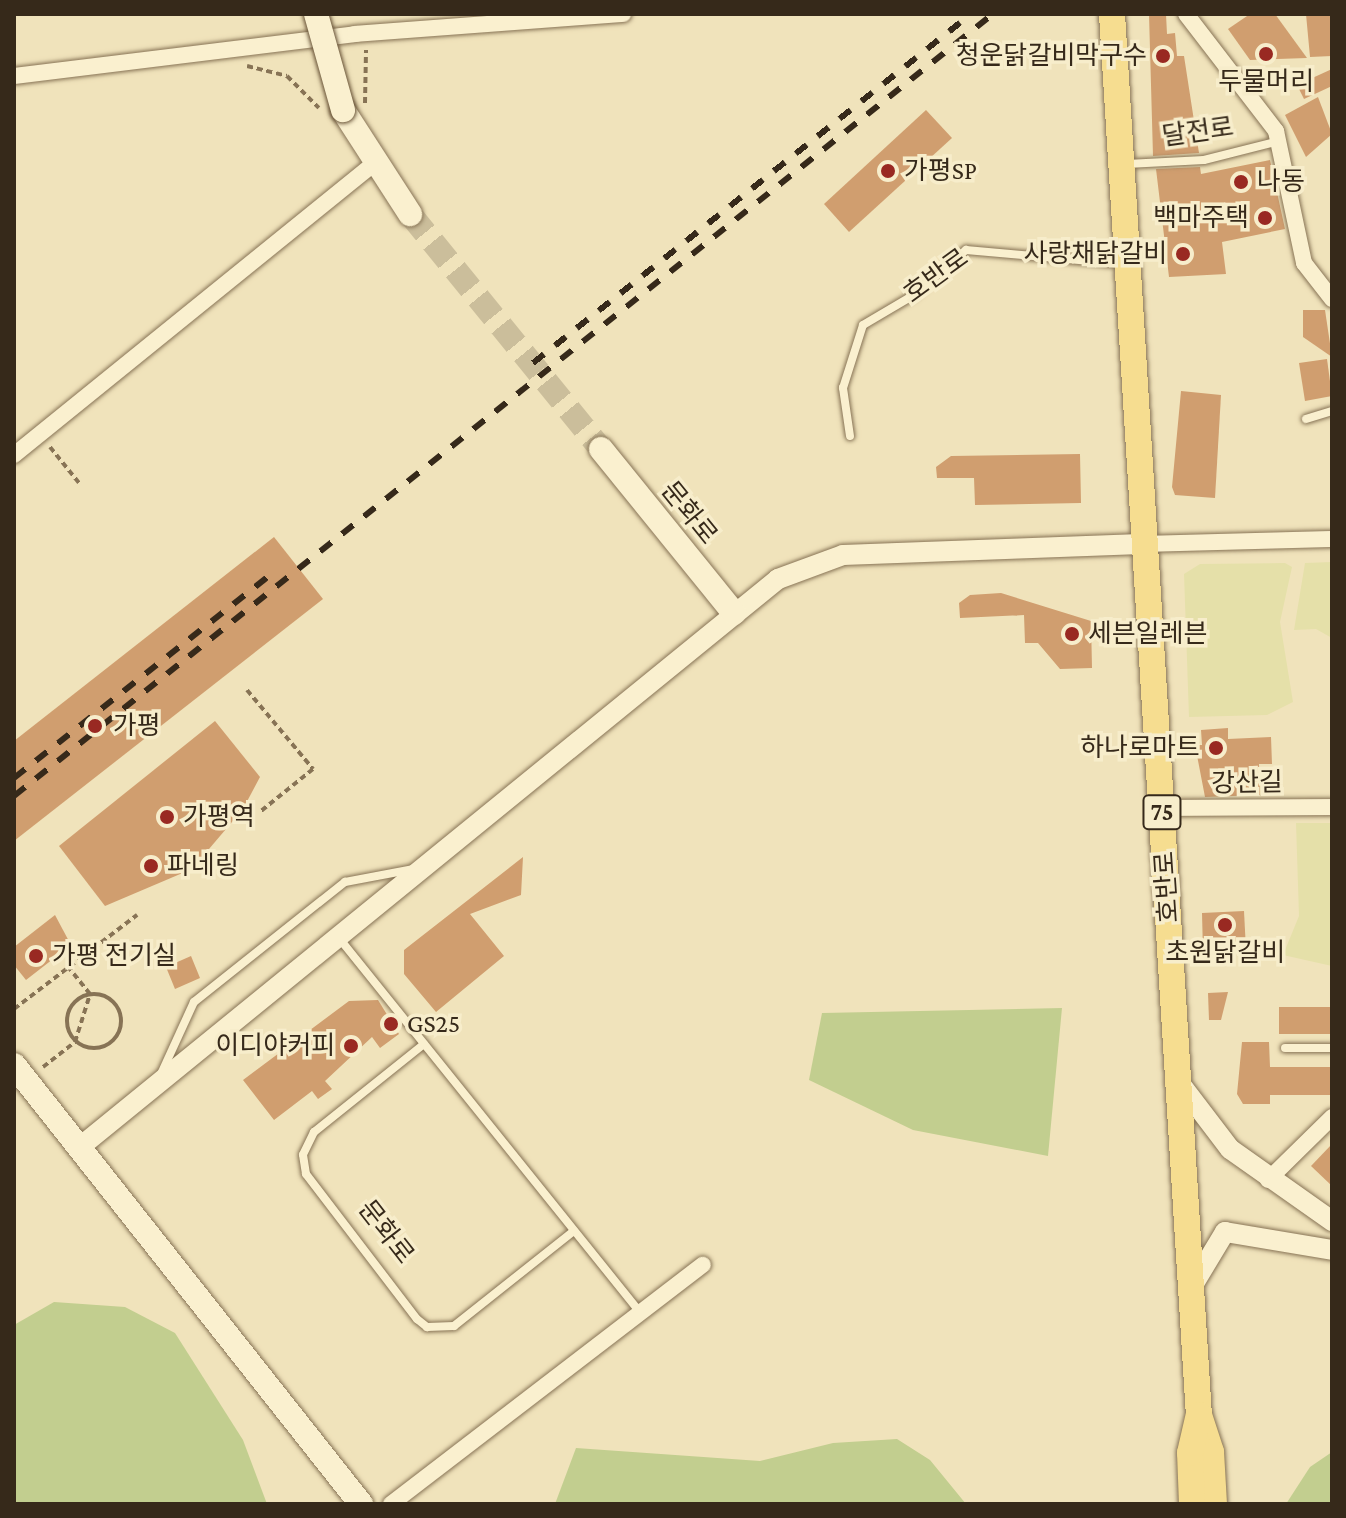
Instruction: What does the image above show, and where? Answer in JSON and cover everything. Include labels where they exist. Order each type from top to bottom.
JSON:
[{"type":"main road","points":[[316,14],[343,110],[373,164],[410,214]]},
{"type":"main road","name":"호반로","points":[[1112,14],[1141,544],[1162,808],[1199,1415],[1211,1452],[1214,1504]]},
{"type":"main road","name":"문화로","points":[[601,449],[734,613]]},
{"type":"main road","points":[[20,1072],[361,1504]]},
{"type":"main road","name":"호반로","points":[[1192,1504],[1190,1453],[1199,1415]]},
{"type":"street","points":[[14,76],[382,31],[623,14]]},
{"type":"street","name":"달전로","points":[[1186,14],[1281,141],[1304,263],[1332,299]]},
{"type":"street","points":[[14,455],[373,164]]},
{"type":"street","points":[[80,1147],[734,613],[816,559],[1141,544],[1332,539]]},
{"type":"street","name":"강산길","points":[[1162,808],[1332,807]]},
{"type":"street","points":[[1179,1082],[1209,1127],[1268,1180],[1332,1221]]},
{"type":"street","points":[[1268,1180],[1332,1117]]},
{"type":"street","points":[[1193,1285],[1225,1232],[1332,1250]]},
{"type":"street","points":[[391,1504],[703,1265]]},
{"type":"street","name":"호반로","points":[[1211,1452],[1226,1504]]},
{"type":"lane","name":"달전로","points":[[1122,164],[1204,160],[1281,141]]},
{"type":"lane","name":"호반로","points":[[850,436],[843,388],[863,325],[914,295],[966,250],[1128,265]]},
{"type":"lane","points":[[1306,419],[1332,411]]},
{"type":"lane","points":[[155,1086],[194,1002],[345,882],[427,866]]},
{"type":"lane","points":[[339,937],[640,1313]]},
{"type":"lane","name":"문화로","points":[[424,1044],[314,1132],[303,1155],[306,1174],[417,1319],[427,1327],[454,1326],[574,1231]]},
{"type":"lane","points":[[1285,1048],[1332,1048]]},
{"type":"path","points":[[230,65],[287,76],[320,109],[343,110],[366,101],[362,58],[382,31]]},
{"type":"path","points":[[39,434],[79,483]]},
{"type":"path","points":[[247,690],[313,769],[261,811]]},
{"type":"path","points":[[14,1009],[137,915]]},
{"type":"path","points":[[20,1072],[75,1042],[108,1045],[124,1022],[108,998],[90,994],[69,968]]},
{"type":"path","points":[[75,1042],[69,1010],[90,994]]},
{"type":"path","points":[[75,1042],[90,994]]},
{"type":"shaded area","points":[[1332,562],[1332,638],[1316,629],[1294,630],[1305,563]]},
{"type":"shaded area","points":[[1285,563],[1292,567],[1280,622],[1293,702],[1267,715],[1189,717],[1184,574],[1200,564]]},
{"type":"shaded area","points":[[1296,823],[1332,823],[1332,966],[1283,955],[1299,916]]},
{"type":"green space","points":[[1062,1008],[1048,1156],[913,1130],[809,1080],[822,1013]]},
{"type":"green space","points":[[54,1302],[125,1307],[175,1333],[243,1440],[267,1504],[14,1504],[14,1325]]},
{"type":"green space","points":[[897,1439],[930,1460],[966,1504],[555,1504],[576,1448],[760,1461],[833,1443]]},
{"type":"green space","points":[[1332,1452],[1332,1504],[1286,1504],[1310,1467]]},
{"type":"building","points":[[1149,14],[1166,14],[1167,34],[1175,33],[1177,56],[1184,56],[1199,153],[1153,156]]},
{"type":"building","points":[[1250,14],[1275,14],[1307,58],[1250,60],[1228,29]]},
{"type":"building","points":[[1306,14],[1332,14],[1332,56],[1310,57]]},
{"type":"building","points":[[1332,69],[1332,86],[1304,99],[1297,85]]},
{"type":"building","points":[[1318,97],[1332,134],[1306,157],[1285,115]]},
{"type":"building","name":"가평SP","points":[[926,110],[952,138],[849,232],[824,204]]},
{"type":"building","points":[[1270,160],[1285,229],[1222,242],[1226,274],[1169,277],[1156,169],[1200,167],[1201,174]]},
{"type":"building","points":[[1303,310],[1325,310],[1332,357],[1303,337]]},
{"type":"building","points":[[1327,359],[1332,396],[1305,401],[1299,363]]},
{"type":"building","points":[[1181,391],[1221,395],[1215,498],[1175,495],[1172,487]]},
{"type":"building","points":[[1080,454],[1081,503],[975,505],[974,478],[937,478],[936,467],[951,456]]},
{"type":"building","points":[[274,537],[323,599],[14,841],[14,741]]},
{"type":"building","points":[[1001,593],[1091,621],[1092,668],[1060,669],[1038,643],[1025,643],[1024,615],[960,618],[959,603],[970,595]]},
{"type":"building","name":"가평역","points":[[215,721],[260,777],[243,809],[192,869],[105,906],[59,846]]},
{"type":"building","points":[[1228,728],[1228,739],[1271,737],[1272,764],[1259,764],[1260,795],[1205,797],[1195,745],[1202,745],[1201,730]]},
{"type":"building","points":[[523,857],[521,895],[470,914],[504,956],[436,1012],[404,974],[404,950]]},
{"type":"building","points":[[1244,911],[1246,950],[1203,952],[1202,913]]},
{"type":"building","name":"가평 전기실","points":[[55,915],[71,945],[26,980],[14,965],[14,947]]},
{"type":"building","points":[[191,956],[200,978],[175,989],[166,967]]},
{"type":"building","points":[[1228,992],[1221,1020],[1209,1020],[1208,993]]},
{"type":"building","points":[[378,1000],[399,1034],[380,1048],[372,1037],[325,1081],[332,1089],[318,1099],[312,1091],[274,1120],[243,1080],[349,1001]]},
{"type":"building","points":[[1279,1007],[1332,1007],[1332,1034],[1279,1034]]},
{"type":"building","points":[[1242,1042],[1269,1042],[1270,1067],[1332,1067],[1332,1095],[1270,1095],[1270,1104],[1243,1104],[1237,1094]]},
{"type":"building","points":[[1332,1144],[1332,1186],[1311,1166]]},
{"type":"tunnel","points":[[410,214],[601,449]]},
{"type":"railway","points":[[533,363],[971,14]]},
{"type":"railway","points":[[14,796],[993,14]]},
{"type":"railway","points":[[14,778],[271,574]]},
{"type":"place","name":"두물머리","points":[[1266,54]]},
{"type":"place","name":"청운닭갈비막구수","points":[[1163,56]]},
{"type":"place","name":"가평SP","points":[[888,171]]},
{"type":"place","name":"나동","points":[[1241,182]]},
{"type":"place","name":"백마주택","points":[[1265,218]]},
{"type":"place","name":"사랑채닭갈비","points":[[1183,254]]},
{"type":"place","name":"세븐일레븐","points":[[1072,634]]},
{"type":"place","name":"가평","points":[[95,726]]},
{"type":"place","name":"하나로마트","points":[[1216,748]]},
{"type":"place","name":"가평역","points":[[167,817]]},
{"type":"place","name":"파네링","points":[[151,866]]},
{"type":"place","name":"초원닭갈비","points":[[1225,925]]},
{"type":"place","name":"가평 전기실","points":[[36,956]]},
{"type":"place","name":"GS25","points":[[391,1024]]},
{"type":"place","name":"이디야커피","points":[[351,1046]]}]
